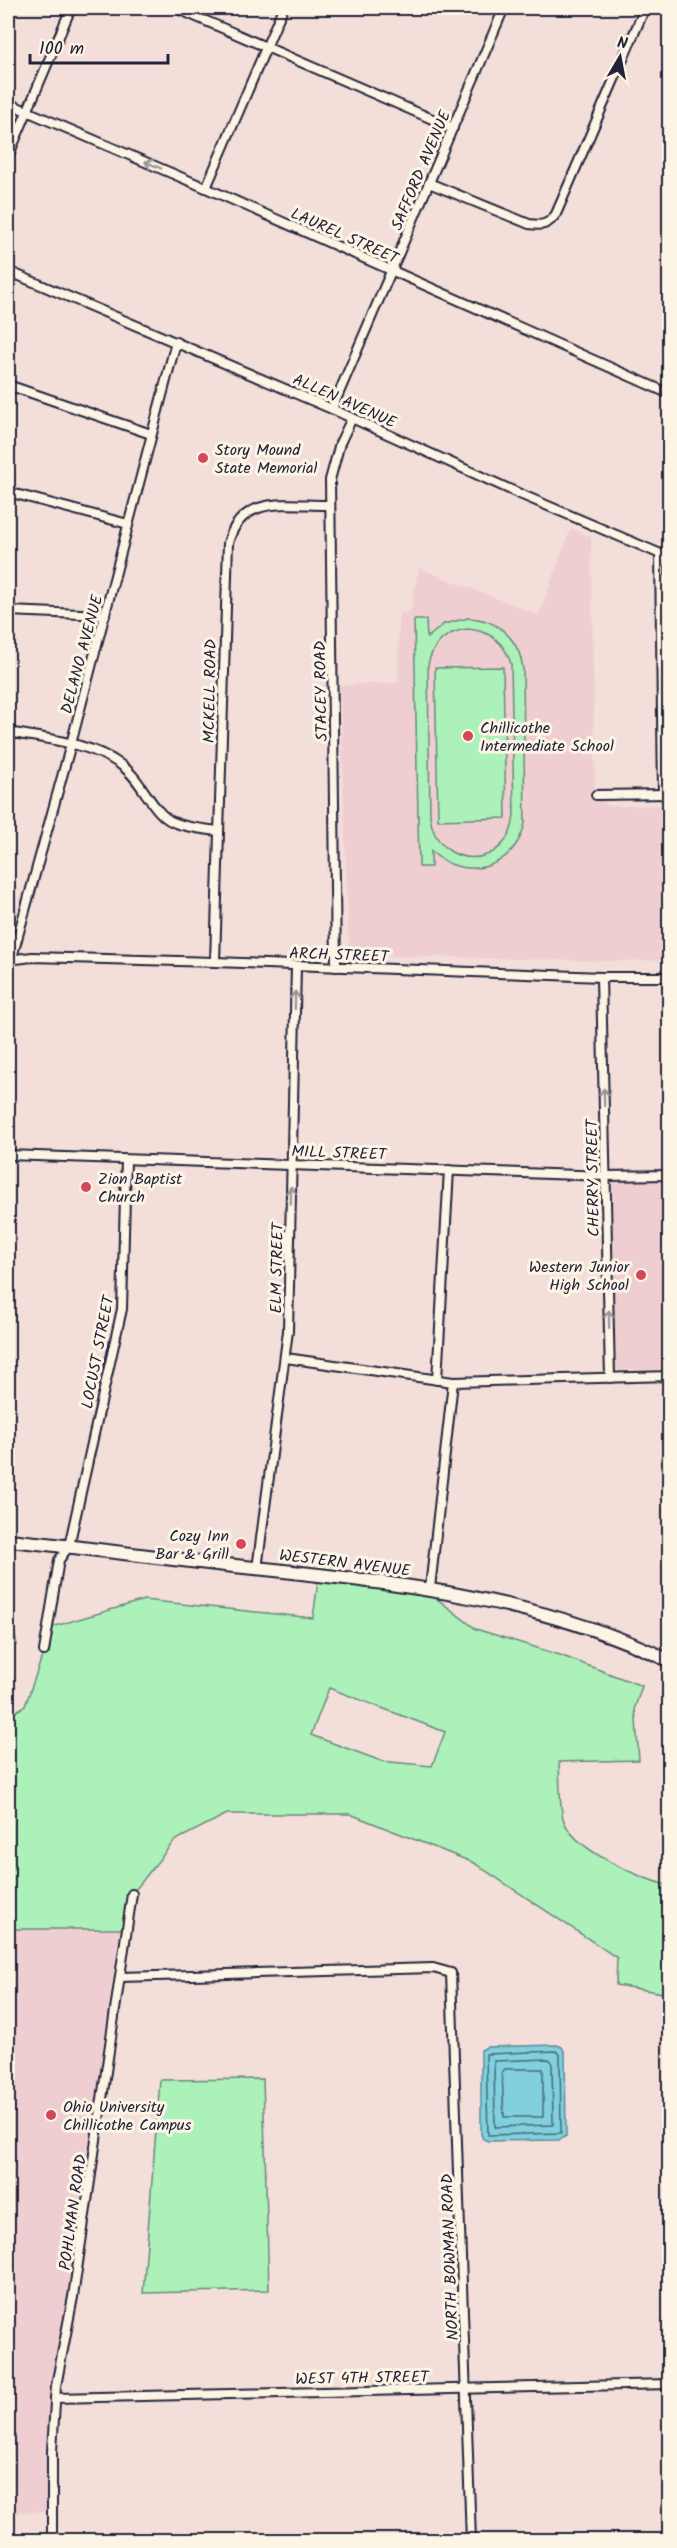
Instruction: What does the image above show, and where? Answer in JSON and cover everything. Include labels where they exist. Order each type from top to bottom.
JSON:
[{"type":"main road","name":"WESTERN AVENUE","points":[[8,1540],[430,1588],[584,1627],[641,1646],[669,1660]]},
{"type":"street","points":[[8,156],[71,8]]},
{"type":"street","points":[[176,8],[453,128]]},
{"type":"street","points":[[206,189],[265,45],[283,8]]},
{"type":"street","name":"SAFFORD AVENUE","points":[[333,409],[504,8]]},
{"type":"street","points":[[429,183],[529,224],[550,223],[556,214],[645,8]]},
{"type":"street","name":"LAUREL STREET","points":[[8,104],[391,270],[669,394]]},
{"type":"street","name":"ALLEN AVENUE","points":[[8,271],[333,409],[520,494],[669,558]]},
{"type":"street","name":"DELANO AVENUE","points":[[8,972],[9,960],[71,744],[176,342]]},
{"type":"street","points":[[8,385],[151,434]]},
{"type":"street","name":"STACEY ROAD","points":[[336,967],[330,480],[334,460],[352,418]]},
{"type":"street","points":[[8,492],[128,524]]},
{"type":"street","name":"MCKELL ROAD","points":[[215,962],[228,543],[232,529],[239,518],[251,509],[330,506]]},
{"type":"street","points":[[596,795],[666,794],[660,554]]},
{"type":"street","points":[[8,611],[105,615]]},
{"type":"street","points":[[8,732],[71,744],[104,754],[123,765],[140,782],[158,810],[171,821],[218,831]]},
{"type":"street","name":"ARCH STREET","points":[[9,960],[32,957],[601,977],[669,977]]},
{"type":"street","name":"ELM STREET","points":[[257,1569],[286,1358],[296,966]]},
{"type":"street","name":"CHERRY STREET","points":[[601,977],[610,1378]]},
{"type":"street","name":"MILL STREET","points":[[8,1155],[606,1176],[669,1175]]},
{"type":"street","name":"LOCUST STREET","points":[[44,1651],[59,1560],[69,1546],[122,1309],[126,1160]]},
{"type":"street","points":[[436,1380],[449,1170]]},
{"type":"street","points":[[286,1358],[453,1382],[669,1376]]},
{"type":"street","points":[[430,1588],[453,1382]]},
{"type":"street","name":"POHLMAN ROAD","points":[[52,2541],[52,2451],[55,2398],[73,2297],[132,1894]]},
{"type":"street","name":"NORTH BOWMAN ROAD","points":[[120,1977],[433,1968],[451,1973],[471,2541]]},
{"type":"street","name":"WEST 4TH STREET","points":[[55,2398],[669,2384]]},
{"type":"shaded area","name":"Chillicothe Intermediate School","points":[[571,528],[591,537],[595,787],[608,806],[669,805],[669,960],[613,961],[349,955],[340,685],[398,683],[399,613],[410,612],[419,568],[539,615]]},
{"type":"shaded area","name":"Western Junior High School","points":[[669,1181],[669,1369],[614,1370],[612,1182]]},
{"type":"shaded area","name":"Ohio University Chillicothe Campus","points":[[8,1922],[120,1927],[67,2304],[49,2403],[48,2511],[8,2513]]},
{"type":"green space","points":[[468,618],[489,622],[498,627],[506,633],[518,649],[523,670],[525,823],[511,851],[500,861],[487,866],[458,867],[444,861],[431,851],[431,867],[419,867],[414,620],[426,620],[427,638],[444,624]],"holes":[[[460,630],[476,630],[496,639],[505,650],[511,664],[514,815],[509,833],[500,847],[487,855],[473,858],[458,855],[445,847],[435,834],[430,816],[428,665],[433,651],[447,636]]]},
{"type":"green space","points":[[503,667],[506,818],[438,820],[435,668]]},
{"type":"green space","points":[[318,1581],[432,1595],[476,1629],[560,1655],[642,1686],[635,1707],[639,1760],[559,1762],[561,1805],[563,1818],[569,1830],[579,1841],[608,1861],[669,1886],[669,1994],[616,1985],[617,1958],[474,1863],[350,1814],[227,1814],[174,1841],[132,1894],[127,1929],[8,1929],[8,1716],[25,1706],[44,1651],[48,1628],[144,1600],[313,1618]],"holes":[[[329,1688],[445,1732],[432,1766],[381,1761],[311,1735]]]},
{"type":"green space","points":[[8,1605],[17,1645],[8,1644]]},
{"type":"green space","points":[[263,2079],[269,2290],[143,2293],[160,2080]]},
{"type":"water","points":[[557,2045],[562,2047],[565,2053],[566,2136],[559,2140],[488,2141],[483,2139],[481,2134],[481,2050],[487,2047]]},
{"type":"place","name":"Story Mound State Memorial","points":[[203,458]]},
{"type":"place","name":"Chillicothe Intermediate School","points":[[468,736]]},
{"type":"place","name":"Zion Baptist Church","points":[[86,1187]]},
{"type":"place","name":"Western Junior High School","points":[[641,1275]]},
{"type":"place","name":"Cozy Inn Bar & Grill","points":[[241,1544]]},
{"type":"place","name":"Ohio University Chillicothe Campus","points":[[51,2115]]}]
